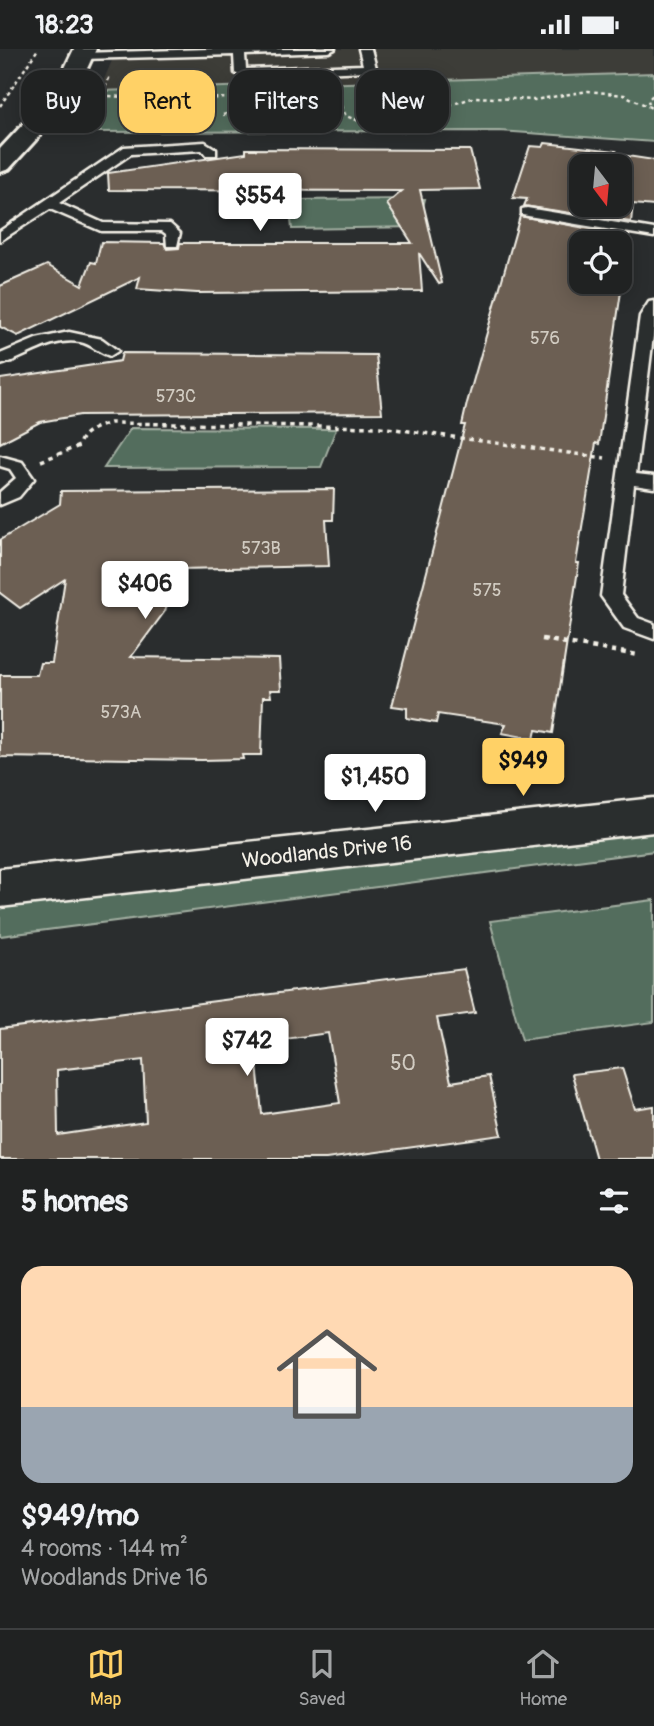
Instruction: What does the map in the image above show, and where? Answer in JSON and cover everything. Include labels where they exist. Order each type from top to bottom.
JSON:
[{"type":"street","points":[[72,70],[77,51]]},
{"type":"street","points":[[0,139],[45,93],[77,51]]},
{"type":"street","points":[[0,164],[28,133]]},
{"type":"street","name":"Woodlands Drive 16","points":[[0,888],[654,815]]},
{"type":"lane","points":[[77,51],[239,52],[329,49]]},
{"type":"lane","points":[[239,52],[241,73],[370,68],[365,49]]},
{"type":"lane","points":[[0,237],[128,149],[205,146],[211,152]]},
{"type":"lane","points":[[49,204],[101,227],[165,227],[173,233],[172,243]]},
{"type":"lane","points":[[527,212],[654,233]]},
{"type":"lane","points":[[654,305],[648,316],[611,596],[631,623],[654,632]]},
{"type":"lane","points":[[0,361],[32,345],[69,336],[94,339],[110,351]]},
{"type":"lane","points":[[0,461],[16,464],[25,479],[20,487],[0,499]]},
{"type":"lane","points":[[628,470],[654,482]]},
{"type":"path","points":[[0,106],[30,65],[38,49]]},
{"type":"path","points":[[342,107],[347,118],[383,122],[416,119],[461,101],[490,96],[538,100],[565,93],[600,92],[649,104],[654,109]]},
{"type":"path","points":[[649,104],[648,100],[654,94]]},
{"type":"path","points":[[105,96],[148,99],[229,98]]},
{"type":"path","points":[[223,115],[229,113]]},
{"type":"path","points":[[21,469],[79,446],[80,440],[92,429],[110,423],[380,427],[628,470]]},
{"type":"path","points":[[542,639],[642,656]]},
{"type":"shaded area","points":[[117,49],[654,49],[654,73],[449,80],[449,70],[356,70],[356,83],[342,83],[342,70],[229,70],[229,87],[215,87],[215,70],[119,70],[119,90],[105,91],[105,77]]},
{"type":"green space","points":[[654,73],[654,142],[499,131],[449,131],[449,80]]},
{"type":"green space","points":[[342,83],[356,83],[356,131],[342,131]]},
{"type":"green space","points":[[215,87],[229,87],[229,132],[215,132]]},
{"type":"green space","points":[[119,90],[119,132],[105,132],[105,91]]},
{"type":"green space","points":[[425,199],[418,227],[292,229],[289,200]]},
{"type":"green space","points":[[131,428],[336,429],[321,467],[104,468]]},
{"type":"green space","points":[[654,817],[654,851],[0,936],[0,903]]},
{"type":"green space","points":[[654,900],[654,1022],[522,1040],[490,921]]},
{"type":"building","points":[[545,143],[616,151],[614,154],[569,154],[569,213],[524,206],[527,199],[513,198],[530,146],[543,147]]},
{"type":"building","points":[[246,149],[470,150],[480,189],[420,190],[442,283],[439,284],[419,253],[422,291],[197,293],[137,289],[140,277],[18,336],[0,327],[0,286],[47,265],[82,285],[91,262],[96,263],[101,242],[164,243],[167,249],[179,248],[180,243],[412,243],[387,204],[402,191],[109,190],[108,173],[246,153]]},
{"type":"building","points":[[632,157],[654,160],[654,206],[633,204],[632,213]]},
{"type":"building","points":[[520,216],[602,231],[569,231],[569,294],[621,294],[599,444],[596,443],[576,563],[579,563],[553,733],[536,730],[534,739],[502,733],[506,724],[438,714],[436,723],[407,718],[407,708],[392,706],[465,425],[462,425]]},
{"type":"building","points":[[598,217],[632,217],[631,222]]},
{"type":"building","points":[[122,353],[376,355],[382,413],[80,415],[40,422],[0,443],[0,379],[120,361]]},
{"type":"building","points":[[334,489],[333,520],[326,520],[329,566],[179,569],[165,611],[131,657],[279,659],[281,690],[270,690],[271,697],[263,697],[261,755],[242,755],[243,759],[202,760],[0,757],[0,675],[37,675],[40,663],[52,663],[65,579],[20,608],[0,593],[0,540],[60,504],[61,491]]},
{"type":"building","points":[[464,969],[475,1013],[437,1018],[451,1082],[489,1076],[502,1135],[326,1159],[0,1159],[0,1029]],"holes":[[[328,1033],[340,1103],[262,1114],[255,1043]],[[143,1060],[146,1122],[58,1135],[57,1070]]]},
{"type":"building","points":[[622,1068],[635,1109],[654,1106],[654,1159],[596,1159],[572,1074]]}]
